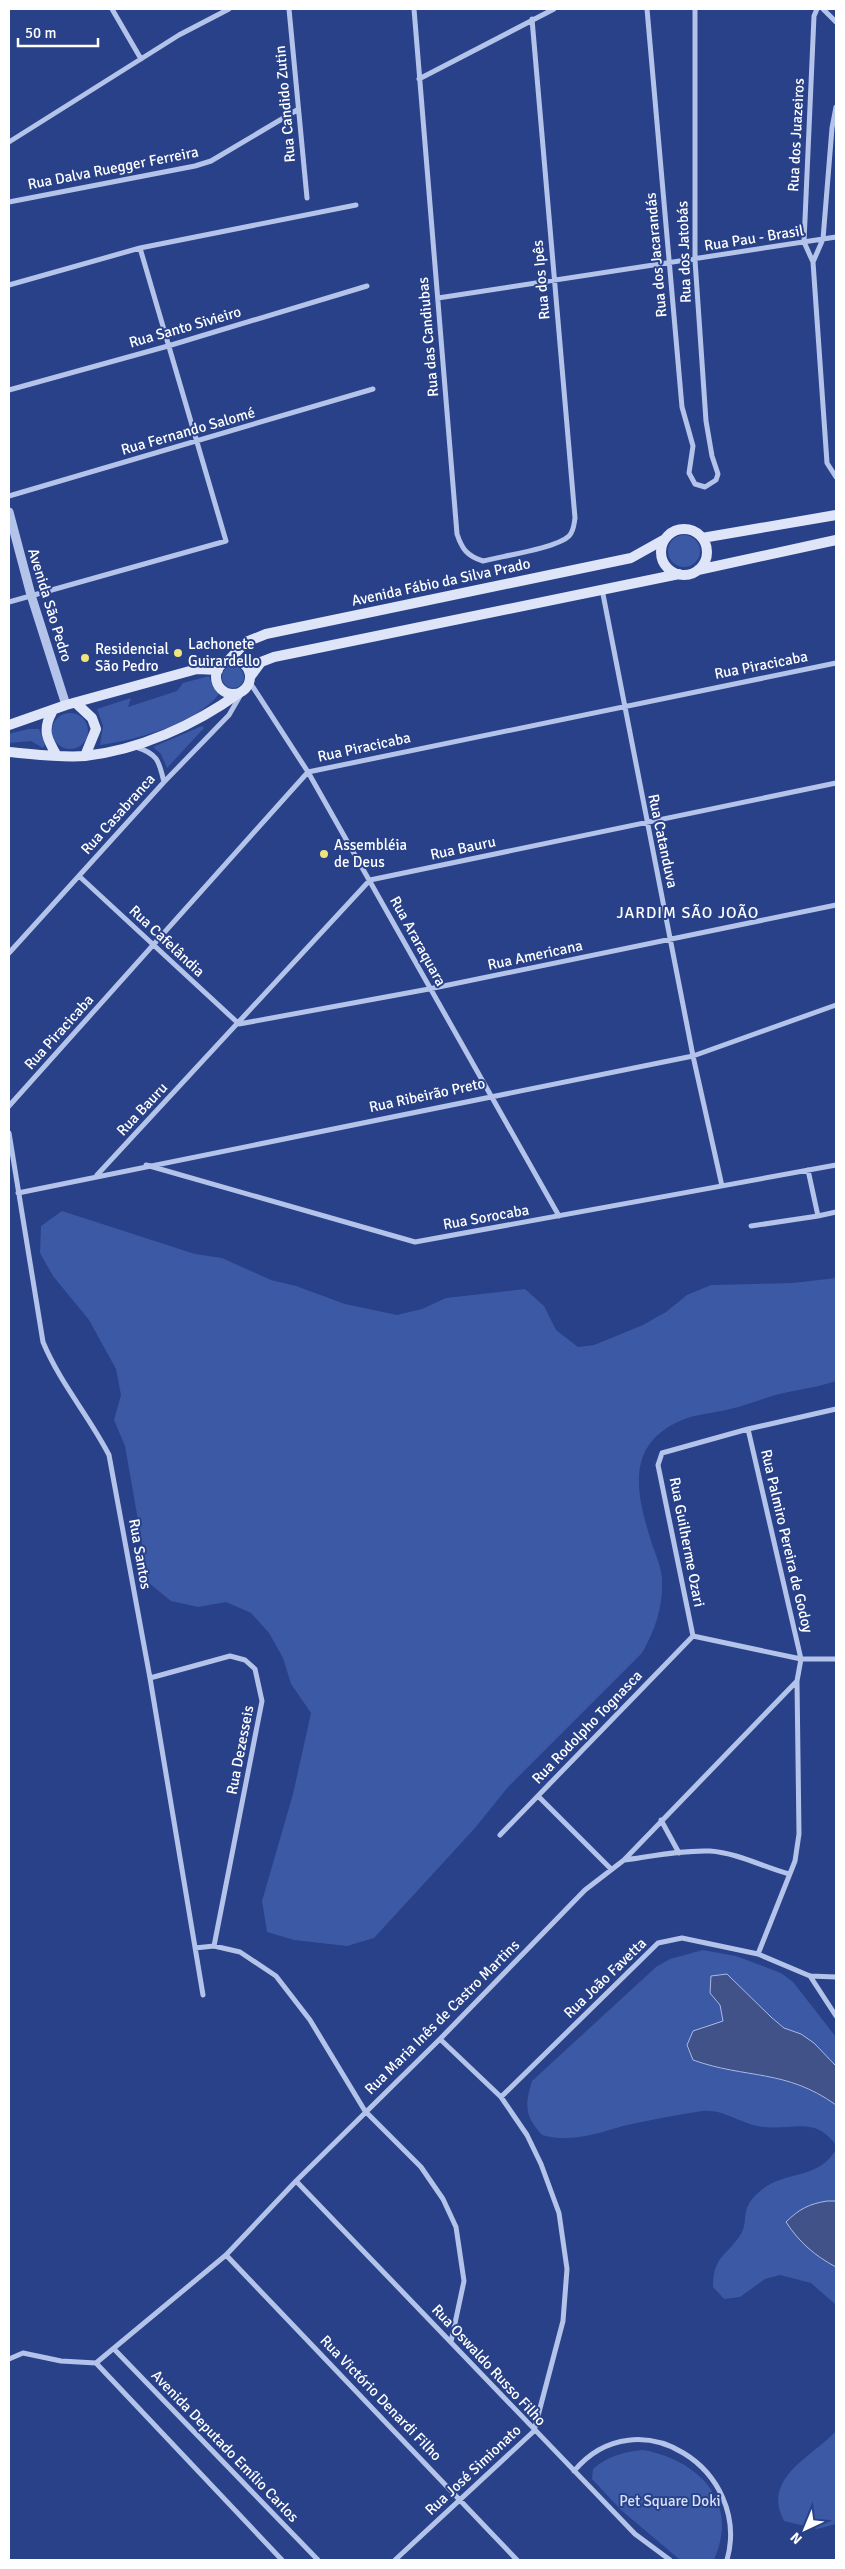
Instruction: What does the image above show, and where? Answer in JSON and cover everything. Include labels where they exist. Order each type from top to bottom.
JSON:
[{"type":"main road","points":[[702,538],[836,515]]},
{"type":"main road","points":[[679,574],[670,570],[662,560],[662,546],[664,539],[683,528],[691,530],[702,538],[706,545],[706,557],[698,570]]},
{"type":"main road","name":"Avenida Fábio da Silva Prado","points":[[228,661],[246,642],[266,634],[631,558],[664,539]]},
{"type":"main road","points":[[9,752],[84,756],[134,747],[219,708],[241,692],[261,662],[274,657],[602,588],[679,574],[689,574],[698,570],[836,542]]},
{"type":"main road","points":[[241,692],[228,694],[219,687],[216,676],[218,670],[228,661],[243,664],[250,679]]},
{"type":"main road","points":[[9,725],[197,669],[218,670]]},
{"type":"main road","points":[[71,705],[92,718],[96,729],[84,756]]},
{"type":"main road","points":[[52,712],[46,722],[47,736],[57,756]]},
{"type":"street","points":[[112,9],[141,59]]},
{"type":"street","points":[[9,142],[141,59],[229,9]]},
{"type":"street","name":"Rua Candido Zutin","points":[[289,9],[297,110],[307,198]]},
{"type":"street","name":"Rua das Candiubas","points":[[414,9],[457,534],[460,543],[472,558],[483,561],[553,544],[569,536]]},
{"type":"street","points":[[419,79],[554,9]]},
{"type":"street","name":"Rua dos Jacarandás","points":[[647,9],[682,407],[693,446],[689,473],[691,480],[695,484],[706,487]]},
{"type":"street","name":"Rua dos Jatobás","points":[[695,9],[695,260],[706,421],[712,456],[718,474],[716,480],[706,487]]},
{"type":"street","name":"Rua dos Juazeiros","points":[[817,9],[814,16],[804,242],[813,262],[827,463],[836,477]]},
{"type":"street","points":[[823,9],[836,22]]},
{"type":"street","name":"Rua dos Ipês","points":[[532,19],[575,518],[574,528],[569,536]]},
{"type":"street","name":"Rua dos Juazeiros","points":[[813,262],[823,239],[832,128],[836,108]]},
{"type":"street","name":"Rua Dalva Ruegger Ferreira","points":[[9,202],[194,166],[211,161],[297,110]]},
{"type":"street","points":[[9,285],[140,248],[356,205]]},
{"type":"street","name":"Rua Pau - Brasil","points":[[438,298],[554,282],[836,237]]},
{"type":"street","points":[[9,602],[226,541],[140,248]]},
{"type":"street","name":"Rua Santo Sivieiro","points":[[9,390],[168,346],[367,286]]},
{"type":"street","name":"Rua Fernando Salomé","points":[[9,496],[373,389]]},
{"type":"street","name":"Avenida São Pedro","points":[[9,512],[31,595],[71,705]]},
{"type":"street","name":"Rua Catanduva","points":[[602,588],[623,706],[672,939],[693,1056],[722,1186]]},
{"type":"street","name":"Rua Piracicaba","points":[[9,1106],[308,772],[836,662]]},
{"type":"street","name":"Rua Araraquara","points":[[250,679],[308,772],[559,1216]]},
{"type":"street","name":"Rua Casabranca","points":[[9,953],[164,782],[229,714],[241,692]]},
{"type":"street","points":[[134,747],[151,752],[160,764],[164,782]]},
{"type":"street","name":"Rua Bauru","points":[[96,1175],[239,1024],[370,880],[836,783]]},
{"type":"street","name":"Rua Cafelândia","points":[[79,876],[239,1024]]},
{"type":"street","name":"Rua Americana","points":[[239,1024],[430,990],[836,905]]},
{"type":"street","name":"Rua Ribeirão Preto","points":[[18,1193],[96,1175],[693,1056],[836,1005]]},
{"type":"street","name":"Rua Santos","points":[[9,1134],[43,1342],[51,1361],[95,1428],[109,1455],[150,1678],[203,1996]]},
{"type":"street","name":"Rua Sorocaba","points":[[146,1165],[415,1242],[836,1165]]},
{"type":"street","points":[[808,1170],[818,1216]]},
{"type":"street","points":[[751,1226],[836,1212]]},
{"type":"street","points":[[748,1429],[836,1409]]},
{"type":"street","name":"Rua Guilherme Ozari","points":[[693,1636],[658,1465],[662,1454],[748,1429]]},
{"type":"street","name":"Rua Palmiro Pereira de Godoy","points":[[748,1429],[801,1659],[796,1681],[799,1834],[795,1862],[758,1954]]},
{"type":"street","points":[[693,1636],[801,1659],[836,1659]]},
{"type":"street","name":"Rua Rodolpho Tognasca","points":[[500,1835],[693,1636]]},
{"type":"street","name":"Rua Dezesseis","points":[[150,1678],[230,1656],[245,1660],[255,1669],[259,1684],[262,1700],[214,1946]]},
{"type":"street","name":"Rua Maria Inês de Castro Martins","points":[[96,2363],[226,2255],[296,2181],[440,2039],[585,1890],[624,1860],[796,1681]]},
{"type":"street","points":[[538,1796],[611,1869]]},
{"type":"street","points":[[661,1820],[679,1853]]},
{"type":"street","points":[[624,1860],[679,1853],[718,1853],[741,1857],[789,1874]]},
{"type":"street","name":"Rua João Favetta","points":[[501,2097],[658,1943],[682,1938],[758,1954],[810,1976],[836,1977]]},
{"type":"street","points":[[195,1948],[214,1946],[240,1952],[276,1976],[310,2020],[365,2111],[421,2167],[443,2199],[456,2226],[464,2280],[451,2342]]},
{"type":"street","points":[[810,1976],[836,2016]]},
{"type":"street","name":"Rua José Simionato","points":[[394,2560],[534,2431],[563,2321],[567,2269],[559,2213],[542,2164],[527,2135],[501,2097],[440,2039]]},
{"type":"street","name":"Rua Oswaldo Russo Filho","points":[[296,2181],[534,2431],[635,2534],[670,2560]]},
{"type":"street","name":"Rua Victório Denardi Filho","points":[[226,2255],[460,2498],[517,2560]]},
{"type":"street","name":"Avenida Deputado Emílio Carlos","points":[[114,2349],[318,2560]]},
{"type":"street","points":[[9,2359],[23,2353],[61,2361],[96,2363],[282,2560]]},
{"type":"street","points":[[574,2471],[585,2458],[604,2446],[625,2441],[655,2440],[678,2449],[700,2465],[717,2484],[728,2506],[732,2525],[731,2544],[727,2560]]},
{"type":"green space","points":[[684,535],[696,539],[700,551],[696,563],[684,567],[672,563],[668,551],[672,539]]},
{"type":"green space","points":[[233,666],[241,669],[244,677],[241,685],[233,688],[225,685],[222,677],[225,669]]},
{"type":"green space","points":[[209,676],[213,687],[219,694],[209,705],[196,714],[147,735],[100,745],[103,726],[97,709],[131,698],[128,707],[177,691],[183,683]]},
{"type":"green space","points":[[70,713],[77,714],[83,718],[87,724],[87,738],[83,744],[77,748],[70,749],[63,748],[57,744],[53,738],[52,731],[53,724],[57,718],[63,714]]},
{"type":"green space","points":[[202,726],[204,728],[167,768],[161,754],[153,747]]},
{"type":"green space","points":[[28,729],[39,729],[45,744],[43,748],[31,741],[9,743],[9,734]]},
{"type":"green space","points":[[62,1211],[195,1254],[222,1258],[271,1280],[296,1286],[345,1304],[397,1315],[422,1309],[446,1298],[525,1289],[544,1306],[556,1330],[578,1347],[594,1345],[643,1325],[666,1312],[687,1295],[711,1285],[793,1283],[836,1278],[836,1381],[687,1418],[663,1431],[650,1443],[639,1473],[639,1490],[652,1544],[659,1562],[662,1591],[657,1618],[651,1636],[642,1653],[508,1787],[475,1828],[374,1938],[347,1946],[294,1940],[267,1932],[262,1901],[293,1794],[311,1713],[291,1684],[283,1658],[269,1633],[251,1613],[226,1602],[198,1607],[171,1601],[149,1583],[125,1446],[114,1420],[121,1395],[116,1369],[89,1320],[53,1276],[40,1253],[41,1226]]},
{"type":"green space","points":[[703,1950],[736,1956],[781,1973],[793,1982],[836,2037],[836,2066],[801,2034],[784,2028],[726,1974],[711,1976],[710,1993],[720,2005],[723,2021],[687,2046],[693,2060],[731,2070],[783,2080],[817,2094],[836,2105],[836,2145],[820,2130],[812,2127],[756,2126],[725,2114],[710,2111],[623,2126],[583,2137],[563,2138],[542,2135],[532,2122],[528,2110],[527,2103],[532,2081],[656,1967],[670,1959]]},
{"type":"green space","points":[[836,2149],[836,2201],[827,2201],[820,2258],[836,2267],[836,2305],[811,2283],[780,2275],[765,2279],[740,2297],[724,2299],[713,2287],[715,2269],[721,2258],[741,2234],[746,2210],[752,2199],[768,2186],[778,2181],[820,2166]]},
{"type":"green space","points":[[836,2431],[836,2524],[817,2529],[784,2521],[779,2506],[779,2492],[784,2480],[792,2470]]},
{"type":"green space","name":"Pet Square Doki","points":[[643,2450],[672,2458],[685,2465],[697,2474],[715,2497],[720,2511],[722,2526],[720,2544],[714,2560],[679,2559],[621,2510],[592,2479],[593,2469],[604,2461],[622,2453]]},
{"type":"shaded area","points":[[727,1974],[784,2028],[801,2034],[814,2043],[836,2066],[836,2105],[800,2085],[766,2076],[712,2066],[693,2060],[687,2045],[693,2031],[723,2021],[720,2005],[710,1993],[711,1976]]},
{"type":"shaded area","points":[[827,2201],[836,2201],[836,2267],[808,2248],[786,2222],[805,2208]]},
{"type":"place","name":"Lachonete Guirardello","points":[[178,653]]},
{"type":"place","name":"Residencial São Pedro","points":[[85,658]]},
{"type":"place","name":"Assembléia de Deus","points":[[324,854]]},
{"type":"district","name":"JARDIM SÃO JOÃO","points":[[688,912]]}]
